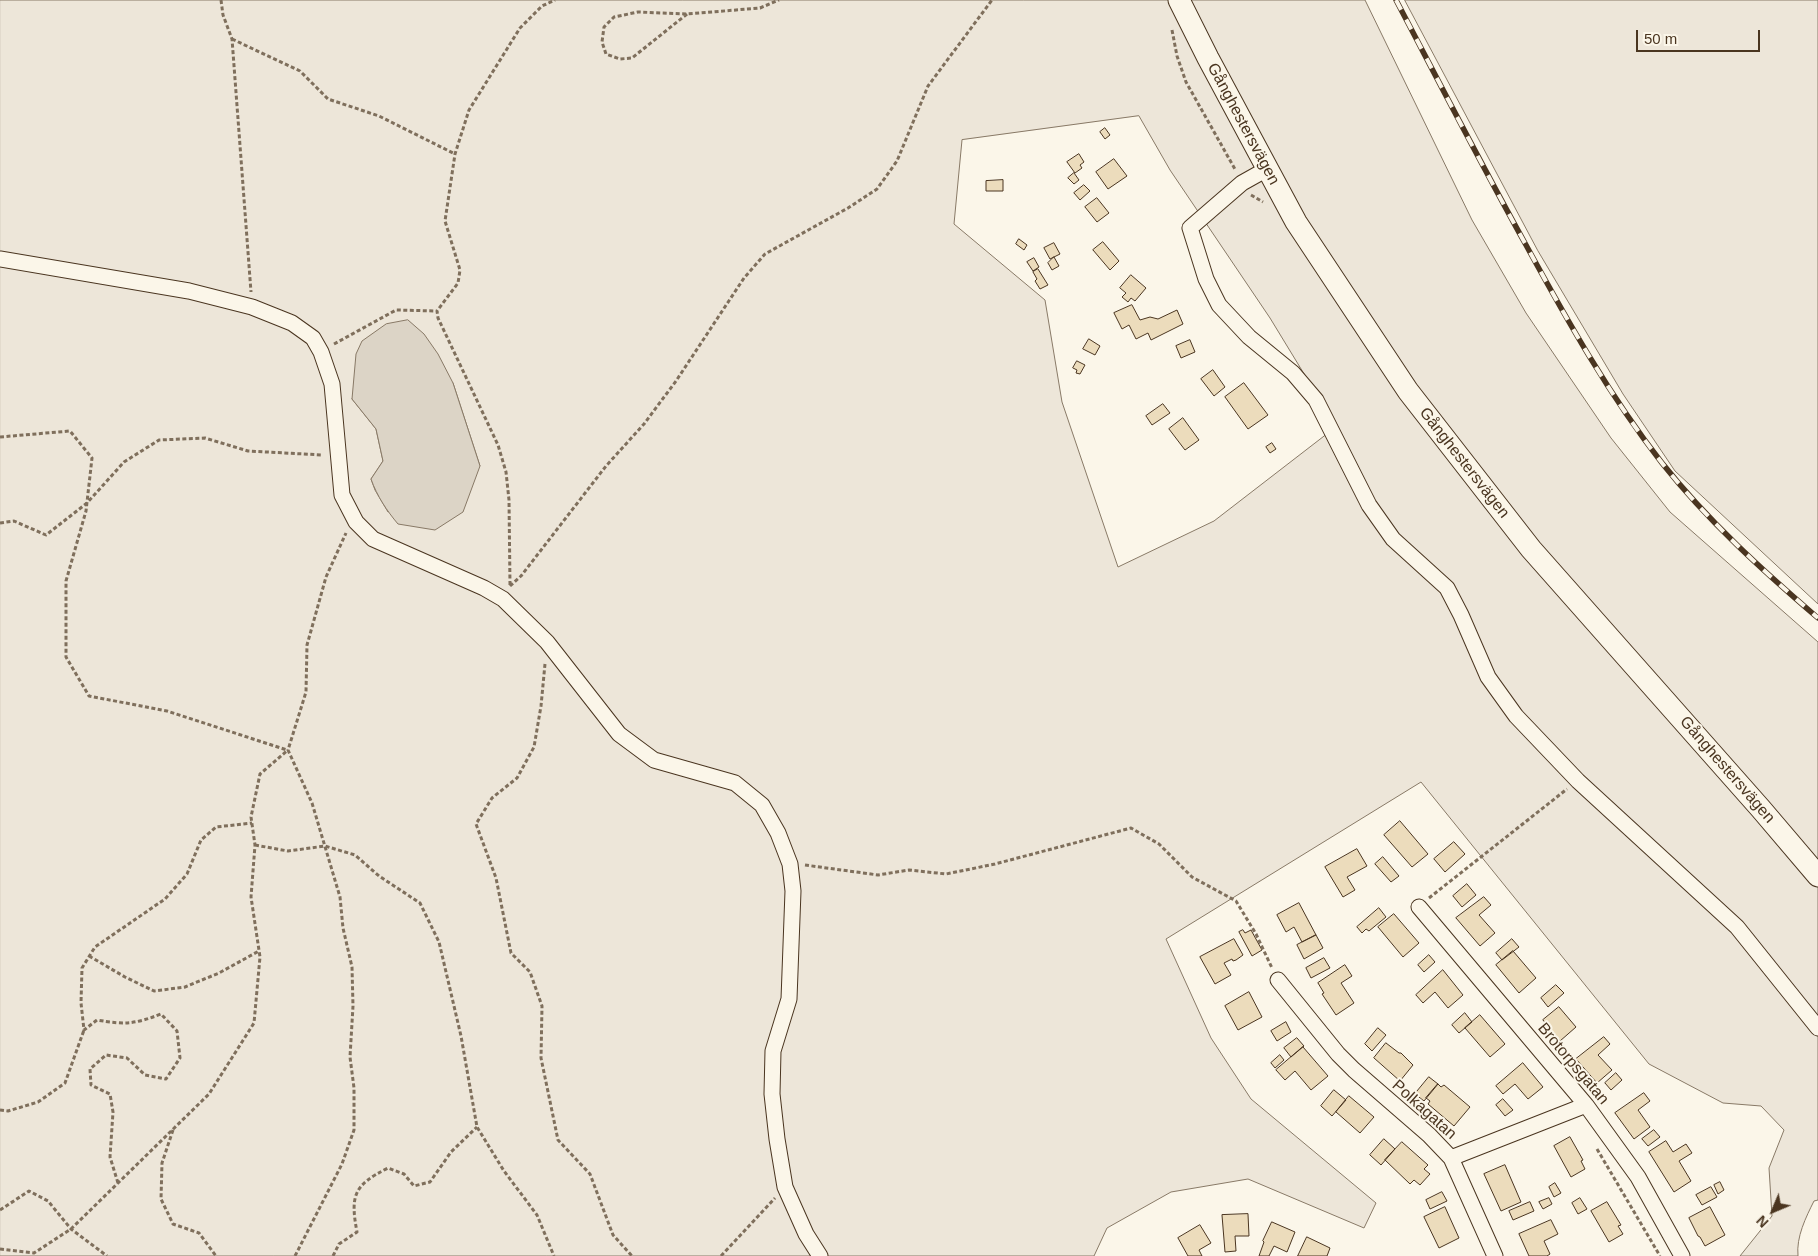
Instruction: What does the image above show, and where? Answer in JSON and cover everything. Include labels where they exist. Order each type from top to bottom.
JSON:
[{"type":"street","name":"Gånghestersvägen","points":[[1179,0],[1296,222],[1408,391],[1531,549],[1761,808],[1818,876]]},
{"type":"street","points":[[1267,169],[1242,183],[1190,228],[1206,279],[1219,305],[1249,337],[1293,373],[1316,400],[1369,505],[1393,539],[1447,588],[1488,677],[1516,716],[1578,781],[1737,927],[1818,1028]]},
{"type":"street","points":[[0,259],[189,291],[252,307],[292,323],[313,338],[321,352],[332,384],[342,495],[356,522],[373,539],[484,588],[506,592],[619,734],[654,760],[735,783],[762,805],[778,833],[790,864],[793,891],[789,999],[773,1051],[772,1094],[785,1187],[806,1234],[820,1256]]},
{"type":"street","name":"Brotorpsgatan","points":[[1419,906],[1586,1105],[1638,1177],[1682,1256]]},
{"type":"street","name":"Polkagatan","points":[[1278,980],[1338,1054],[1429,1135],[1450,1158],[1586,1105]]},
{"type":"street","points":[[1450,1158],[1495,1256]]},
{"type":"path","points":[[221,0],[223,15],[232,39],[252,307]]},
{"type":"path","points":[[506,592],[509,500],[506,472],[498,446],[438,318],[437,311],[458,283],[460,270],[445,221],[455,154],[469,110],[520,28],[542,6],[555,0]]},
{"type":"path","points":[[686,14],[632,58],[620,59],[606,54],[602,42],[604,27],[614,17],[638,12],[686,14],[760,8],[779,0]]},
{"type":"path","points":[[506,592],[521,576],[606,466],[644,424],[676,381],[744,278],[764,254],[848,208],[877,189],[897,160],[928,86],[992,0]]},
{"type":"path","points":[[232,39],[300,70],[328,99],[379,116],[455,154]]},
{"type":"path","points":[[321,352],[396,310],[437,311]]},
{"type":"path","points":[[0,437],[70,431],[92,458],[87,503],[66,581],[66,656],[89,696],[167,711],[288,750],[312,803],[340,898],[342,928],[352,967],[353,1006],[350,1057],[354,1088],[354,1130],[342,1164],[295,1256]]},
{"type":"path","points":[[0,523],[14,521],[46,535],[87,503],[124,462],[159,440],[205,438],[248,451],[338,456]]},
{"type":"path","points":[[0,1249],[34,1253],[71,1229],[209,1094],[254,1023],[260,957],[251,897],[255,845],[251,817],[260,774],[288,750],[306,692],[307,644],[326,578],[344,535],[356,522]]},
{"type":"path","points":[[547,642],[541,706],[534,747],[516,778],[492,798],[476,824],[496,878],[511,953],[530,972],[542,1006],[541,1058],[558,1140],[590,1174],[613,1235],[632,1256]]},
{"type":"path","points":[[1419,906],[1578,781]]},
{"type":"path","points":[[0,1110],[8,1110],[38,1102],[65,1083],[84,1030],[81,1003],[82,968],[95,947],[165,899],[187,874],[201,840],[216,827],[252,823]]},
{"type":"path","points":[[790,864],[878,875],[909,870],[946,874],[995,864],[1131,828],[1159,844],[1192,878],[1236,901],[1256,934],[1278,980]]},
{"type":"path","points":[[255,845],[288,850],[325,846],[355,855],[379,876],[420,903],[439,942],[461,1036],[477,1127],[504,1171],[536,1215],[554,1256]]},
{"type":"path","points":[[90,956],[125,977],[154,991],[184,987],[219,973],[259,951]]},
{"type":"path","points":[[84,1030],[97,1020],[122,1024],[143,1021],[162,1014],[177,1031],[180,1058],[166,1079],[145,1075],[127,1058],[106,1055],[90,1069],[91,1085],[110,1094],[113,1112],[110,1157],[118,1183]]},
{"type":"path","points":[[333,1256],[339,1244],[358,1232],[354,1214],[355,1194],[368,1178],[388,1168],[404,1174],[414,1186],[430,1182],[451,1152],[477,1127]]},
{"type":"path","points":[[174,1129],[162,1163],[161,1199],[173,1224],[199,1233],[216,1256]]},
{"type":"path","points":[[1596,1147],[1660,1256]]},
{"type":"path","points":[[721,1256],[785,1187]]},
{"type":"path","points":[[0,1210],[29,1191],[48,1201],[71,1229],[107,1256]]},
{"type":"shaded area","points":[[0,0],[1365,0],[1472,220],[1526,313],[1611,438],[1670,512],[1818,642],[1818,1200],[1814,1201],[1802,1227],[1798,1256],[1740,1256],[1772,1216],[1769,1168],[1784,1130],[1761,1106],[1723,1103],[1649,1064],[1421,782],[1166,939],[1211,1038],[1251,1099],[1376,1203],[1364,1228],[1248,1179],[1171,1192],[1107,1228],[1094,1256],[0,1256]],"holes":[[[1139,116],[1170,170],[1270,318],[1334,423],[1328,433],[1214,521],[1118,567],[1062,402],[1045,300],[954,224],[962,140]],[[453,383],[480,466],[388,512],[371,479],[383,461],[376,429],[352,399]]]},
{"type":"shaded area","points":[[1405,0],[1818,0],[1818,604],[1675,471],[1623,394],[1538,251]]},
{"type":"shaded area","points":[[408,320],[424,334],[438,354],[453,383],[480,466],[463,512],[435,530],[398,524],[383,503],[371,479],[383,461],[376,429],[352,399],[356,354],[362,341],[386,324]]},
{"type":"building","points":[[1105,128],[1110,135],[1105,139],[1100,132]]},
{"type":"building","points":[[1079,154],[1084,162],[1080,165],[1082,168],[1075,173],[1067,162]]},
{"type":"building","points":[[1114,159],[1127,176],[1108,189],[1096,172]]},
{"type":"building","points":[[1074,173],[1079,180],[1074,184],[1068,178]]},
{"type":"building","points":[[1003,180],[1003,191],[986,191],[986,181]]},
{"type":"building","points":[[1084,185],[1090,191],[1080,200],[1074,193]]},
{"type":"building","points":[[1097,198],[1109,213],[1097,222],[1085,207]]},
{"type":"building","points":[[1019,239],[1027,245],[1024,250],[1016,244]]},
{"type":"building","points":[[1103,242],[1119,261],[1110,270],[1093,250]]},
{"type":"building","points":[[1054,243],[1060,254],[1050,259],[1044,248]]},
{"type":"building","points":[[1054,257],[1059,266],[1052,270],[1048,263]]},
{"type":"building","points":[[1034,258],[1039,267],[1033,271],[1027,262]]},
{"type":"building","points":[[1038,269],[1048,285],[1040,289],[1035,281],[1037,279],[1033,272]]},
{"type":"building","points":[[1131,275],[1146,288],[1135,301],[1131,298],[1128,302],[1122,297],[1126,293],[1120,288]]},
{"type":"building","points":[[1132,305],[1140,320],[1150,317],[1158,319],[1177,310],[1183,324],[1151,340],[1148,333],[1136,339],[1129,325],[1122,329],[1114,313]]},
{"type":"building","points":[[1089,339],[1100,346],[1095,355],[1083,349]]},
{"type":"building","points":[[1190,340],[1195,352],[1181,358],[1176,346]]},
{"type":"building","points":[[1077,361],[1085,365],[1080,374],[1076,373],[1077,370],[1073,368]]},
{"type":"building","points":[[1213,370],[1225,387],[1214,396],[1201,379]]},
{"type":"building","points":[[1244,383],[1268,415],[1248,429],[1225,397]]},
{"type":"building","points":[[1163,404],[1170,413],[1152,425],[1146,416]]},
{"type":"building","points":[[1183,418],[1199,440],[1185,450],[1169,429]]},
{"type":"building","points":[[1272,443],[1276,449],[1270,453],[1266,447]]},
{"type":"building","points":[[1400,821],[1428,854],[1412,867],[1384,835]]},
{"type":"building","points":[[1454,842],[1465,854],[1445,872],[1434,859]]},
{"type":"building","points":[[1357,849],[1367,866],[1347,877],[1355,890],[1343,897],[1325,867]]},
{"type":"building","points":[[1383,857],[1399,876],[1391,882],[1375,864]]},
{"type":"building","points":[[1467,884],[1476,895],[1462,907],[1453,896]]},
{"type":"building","points":[[1484,897],[1491,905],[1479,915],[1495,933],[1480,946],[1456,918]]},
{"type":"building","points":[[1299,903],[1316,935],[1302,942],[1294,927],[1286,932],[1277,915]]},
{"type":"building","points":[[1379,908],[1386,917],[1369,931],[1366,929],[1362,933],[1357,927]]},
{"type":"building","points":[[1394,914],[1419,943],[1403,957],[1378,927]]},
{"type":"building","points":[[1243,930],[1245,933],[1251,930],[1262,950],[1252,956],[1239,932]]},
{"type":"building","points":[[1316,935],[1323,948],[1304,959],[1297,945]]},
{"type":"building","points":[[1234,939],[1243,955],[1236,960],[1233,961],[1232,959],[1224,963],[1231,975],[1215,984],[1200,957]]},
{"type":"building","points":[[1512,939],[1519,947],[1502,960],[1496,953]]},
{"type":"building","points":[[1513,951],[1536,978],[1519,993],[1496,965]]},
{"type":"building","points":[[1429,955],[1435,962],[1424,972],[1418,965]]},
{"type":"building","points":[[1324,958],[1330,968],[1311,978],[1306,968]]},
{"type":"building","points":[[1345,965],[1352,976],[1341,983],[1354,1003],[1336,1015],[1322,994],[1324,993],[1318,983]]},
{"type":"building","points":[[1443,970],[1463,995],[1448,1008],[1435,992],[1423,1003],[1416,995]]},
{"type":"building","points":[[1556,985],[1564,993],[1548,1007],[1541,998]]},
{"type":"building","points":[[1249,992],[1262,1017],[1238,1030],[1225,1006]]},
{"type":"building","points":[[1559,1007],[1576,1027],[1560,1041],[1543,1020]]},
{"type":"building","points":[[1465,1013],[1472,1022],[1459,1033],[1452,1025]]},
{"type":"building","points":[[1480,1015],[1505,1044],[1490,1057],[1465,1028]]},
{"type":"building","points":[[1286,1022],[1291,1032],[1277,1041],[1271,1031]]},
{"type":"building","points":[[1378,1028],[1386,1035],[1372,1051],[1365,1044]]},
{"type":"building","points":[[1604,1037],[1610,1044],[1598,1055],[1612,1070],[1597,1083],[1576,1059]]},
{"type":"building","points":[[1297,1038],[1304,1046],[1291,1057],[1284,1048]]},
{"type":"building","points":[[1386,1043],[1401,1053],[1413,1065],[1400,1081],[1374,1058]]},
{"type":"building","points":[[1303,1047],[1328,1076],[1311,1090],[1295,1071],[1285,1080],[1276,1070]]},
{"type":"building","points":[[1280,1055],[1284,1060],[1275,1068],[1271,1063]]},
{"type":"building","points":[[1523,1063],[1543,1087],[1528,1099],[1515,1084],[1503,1094],[1496,1086]]},
{"type":"building","points":[[1616,1073],[1622,1080],[1611,1090],[1605,1083]]},
{"type":"building","points":[[1429,1077],[1438,1084],[1424,1101],[1415,1094]]},
{"type":"building","points":[[1438,1084],[1441,1087],[1444,1085],[1470,1107],[1454,1126],[1428,1104],[1430,1101],[1426,1098]]},
{"type":"building","points":[[1334,1090],[1346,1100],[1332,1116],[1321,1106]]},
{"type":"building","points":[[1644,1093],[1650,1101],[1638,1110],[1650,1127],[1634,1139],[1615,1113]]},
{"type":"building","points":[[1349,1096],[1374,1117],[1360,1133],[1336,1112]]},
{"type":"building","points":[[1503,1099],[1513,1110],[1505,1116],[1496,1105]]},
{"type":"building","points":[[1654,1130],[1660,1137],[1648,1146],[1642,1139]]},
{"type":"building","points":[[1570,1137],[1583,1160],[1581,1161],[1585,1169],[1571,1177],[1554,1146]]},
{"type":"building","points":[[1384,1139],[1395,1149],[1381,1165],[1370,1155]]},
{"type":"building","points":[[1666,1141],[1673,1152],[1686,1144],[1692,1153],[1679,1161],[1691,1181],[1674,1192],[1649,1152]]},
{"type":"building","points":[[1402,1142],[1428,1165],[1424,1169],[1430,1174],[1420,1185],[1414,1180],[1410,1184],[1385,1160]]},
{"type":"building","points":[[1505,1165],[1521,1202],[1501,1211],[1484,1174]]},
{"type":"building","points":[[1720,1182],[1724,1190],[1718,1194],[1714,1185]]},
{"type":"building","points":[[1555,1183],[1561,1193],[1554,1197],[1549,1187]]},
{"type":"building","points":[[1711,1187],[1717,1197],[1702,1205],[1696,1195]]},
{"type":"building","points":[[1442,1192],[1447,1201],[1430,1209],[1426,1200]]},
{"type":"building","points":[[1549,1198],[1552,1204],[1543,1209],[1539,1202]]},
{"type":"building","points":[[1580,1198],[1587,1209],[1578,1214],[1572,1203]]},
{"type":"building","points":[[1530,1202],[1534,1211],[1513,1220],[1509,1211]]},
{"type":"building","points":[[1607,1202],[1621,1225],[1618,1226],[1623,1234],[1609,1242],[1591,1211]]},
{"type":"building","points":[[1445,1207],[1459,1238],[1439,1248],[1424,1217]]},
{"type":"building","points":[[1710,1207],[1725,1235],[1705,1246],[1689,1218]]},
{"type":"building","points":[[1248,1214],[1249,1236],[1235,1236],[1236,1251],[1225,1252],[1222,1215]]},
{"type":"building","points":[[1551,1220],[1558,1234],[1544,1241],[1550,1254],[1547,1256],[1529,1256],[1519,1234]]},
{"type":"building","points":[[1272,1222],[1295,1232],[1287,1252],[1274,1246],[1269,1256],[1259,1256],[1263,1241]]},
{"type":"building","points":[[1200,1225],[1211,1243],[1199,1250],[1202,1256],[1188,1256],[1178,1238]]},
{"type":"building","points":[[1307,1237],[1330,1248],[1327,1256],[1298,1256]]},
{"type":"railway","points":[[1396,0],[1476,154],[1541,273],[1606,384],[1624,411],[1662,463],[1698,505],[1776,582],[1818,618]]}]
